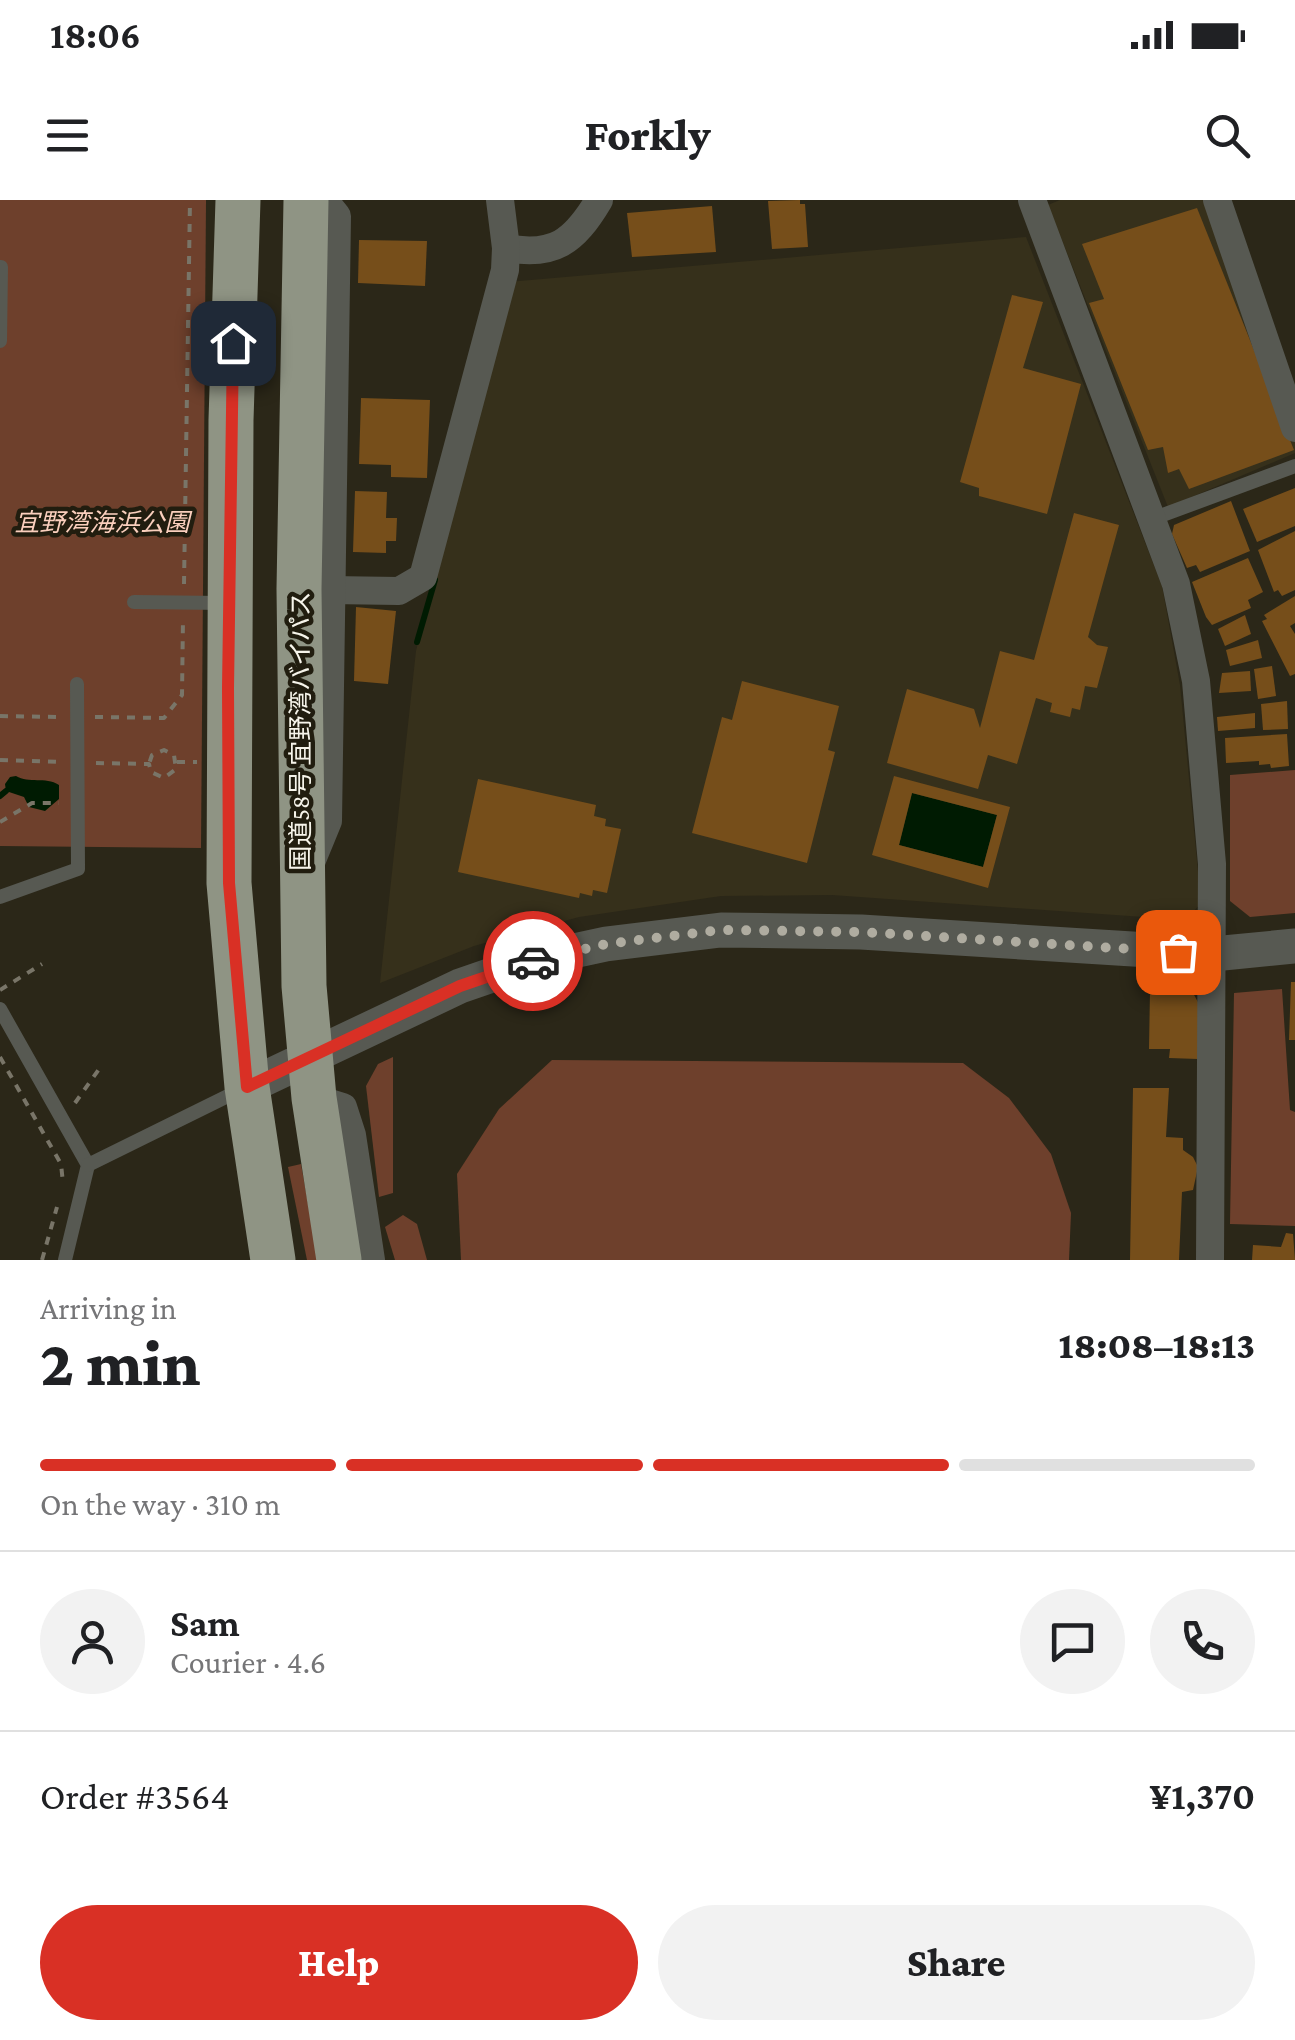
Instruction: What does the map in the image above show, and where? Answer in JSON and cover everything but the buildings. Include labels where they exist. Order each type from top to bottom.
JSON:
[{"type":"highway","points":[[238,200],[229,602],[229,883],[247,1087],[273,1260]]},
{"type":"highway","name":"国道58号 宜野湾バイパス","points":[[306,200],[299,589],[301,886],[311,1077],[339,1260]]},
{"type":"street","points":[[301,886],[328,821],[337,216],[324,200]]},
{"type":"street","points":[[330,590],[400,591],[423,576],[505,270],[500,200]]},
{"type":"street","points":[[506,248],[535,253],[553,249],[582,224],[599,200]]},
{"type":"street","points":[[1032,200],[1176,584],[1196,681],[1212,864],[1210,1260]]},
{"type":"street","points":[[1216,200],[1295,428]]},
{"type":"street","points":[[247,1087],[311,1077],[460,986],[541,958],[606,944],[721,930],[861,932],[1212,954],[1295,946]]},
{"type":"street","points":[[311,1077],[343,1108],[352,1135],[371,1260]]},
{"type":"lane","points":[[0,340],[1,267]]},
{"type":"lane","points":[[1152,519],[1295,466]]},
{"type":"lane","points":[[134,602],[229,602]]},
{"type":"lane","points":[[0,897],[78,869],[78,684]]},
{"type":"lane","points":[[0,1009],[88,1165],[65,1260]]},
{"type":"lane","points":[[88,1165],[247,1087]]},
{"type":"path","points":[[0,716],[164,718],[182,695],[190,200]]},
{"type":"path","points":[[164,750],[177,762],[176,769],[164,778],[151,772],[149,764],[152,755],[164,750]]},
{"type":"path","points":[[177,762],[207,762]]},
{"type":"path","points":[[139,764],[149,764]]},
{"type":"path","points":[[0,822],[32,803],[68,805]]},
{"type":"path","points":[[0,990],[42,964]]},
{"type":"path","points":[[0,1057],[61,1164],[63,1184]]},
{"type":"path","points":[[41,1124],[80,1101],[102,1066]]},
{"type":"path","points":[[42,1260],[58,1203]]},
{"type":"shaded area","points":[[1060,200],[1204,200],[1295,442],[1295,453],[1168,507],[1048,205]]},
{"type":"shaded area","points":[[1026,237],[1162,586],[1180,685],[1201,903],[1186,920],[832,895],[721,896],[579,917],[474,946],[380,983],[416,651],[507,282]]},
{"type":"shaded area","points":[[16,776],[59,785],[59,799],[45,811],[29,807],[24,797],[6,791],[5,784]]},
{"type":"shaded area","points":[[912,793],[997,815],[983,867],[899,845]]},
{"type":"green space","name":"宜野湾海浜公園","points":[[0,200],[206,200],[201,848],[0,846]]},
{"type":"green space","points":[[1295,770],[1295,913],[1250,917],[1230,901],[1230,775]]},
{"type":"green space","points":[[1282,989],[1290,1110],[1295,1112],[1295,1226],[1230,1224],[1234,993]]},
{"type":"green space","points":[[393,1057],[393,1193],[379,1197],[366,1086],[378,1064]]},
{"type":"green space","points":[[552,1060],[963,1063],[1009,1098],[1051,1154],[1071,1213],[1069,1260],[461,1260],[457,1174],[499,1109]]},
{"type":"green space","points":[[301,1164],[318,1260],[307,1260],[288,1167]]},
{"type":"green space","points":[[403,1215],[417,1224],[427,1260],[395,1260],[385,1227]]},
{"type":"waterway","points":[[417,642],[435,580]]},
{"type":"waterway","points":[[0,796],[6,791]]},
{"type":"way so far","points":[[533,961],[606,944],[721,930],[861,932],[1178,952]]},
{"type":"route","points":[[233,343],[229,883],[247,1087],[460,986],[533,961]]}]
